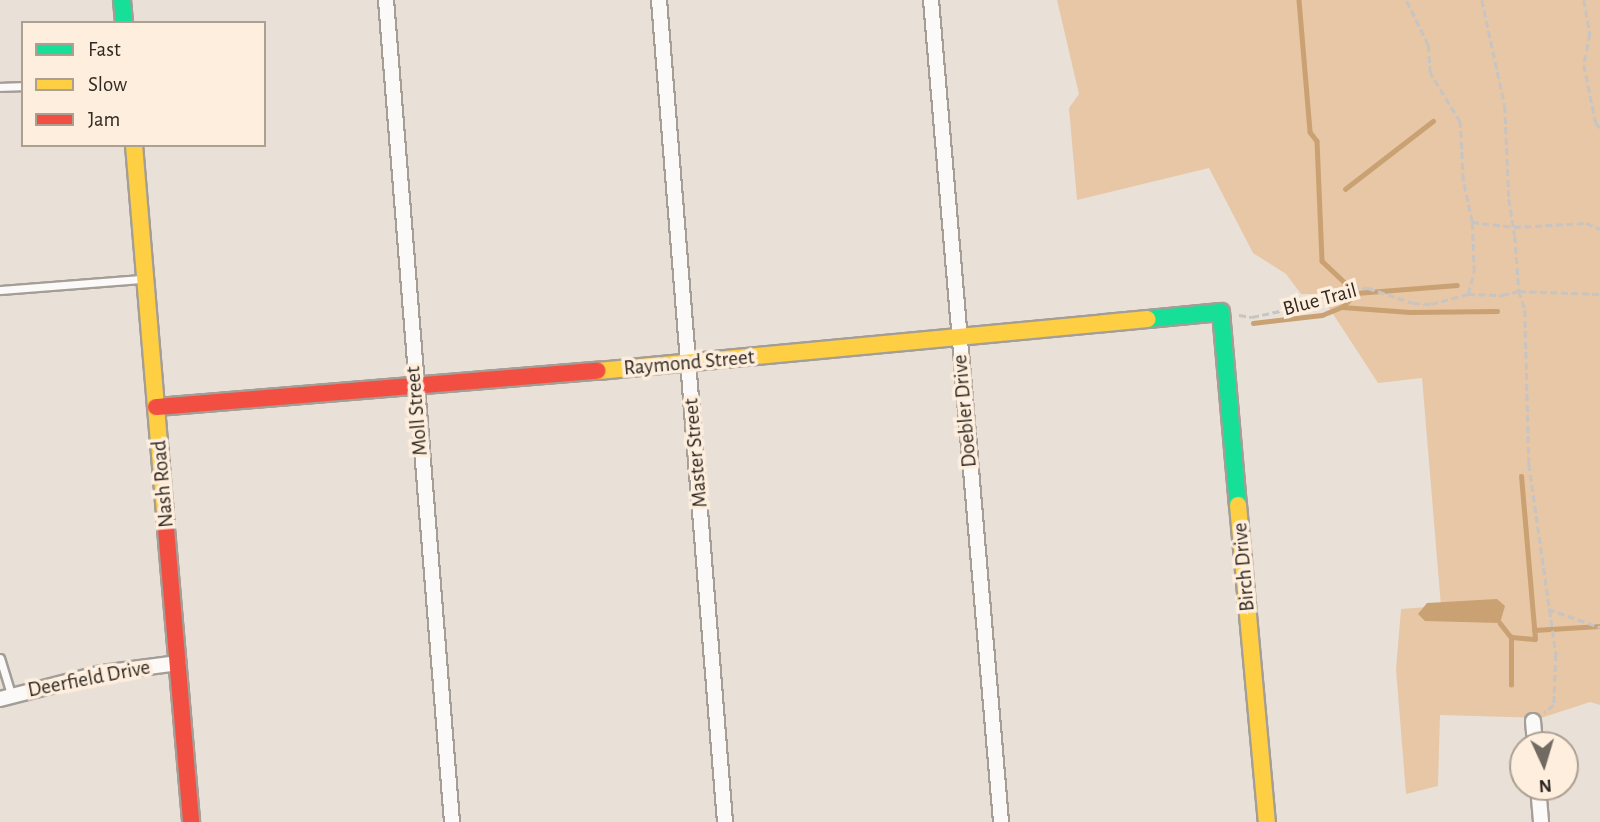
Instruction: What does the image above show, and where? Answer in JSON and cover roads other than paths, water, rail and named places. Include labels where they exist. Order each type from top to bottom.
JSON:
[{"type":"street","points":[[122,0],[124,21]]},
{"type":"street","name":"Moll Street","points":[[386,0],[415,388],[452,822]]},
{"type":"street","name":"Master Street","points":[[659,0],[725,822]]},
{"type":"street","name":"Doebler Drive","points":[[931,0],[1001,822]]},
{"type":"street","name":"Nash Road","points":[[134,147],[191,822]]},
{"type":"street","name":"Raymond Street","points":[[156,407],[415,388],[1222,312]]},
{"type":"street","name":"Birch Drive","points":[[1222,312],[1267,822]]},
{"type":"street","name":"Deerfield Drive","points":[[5,697],[102,673],[178,663]]},
{"type":"street","points":[[1533,721],[1534,731]]},
{"type":"street","points":[[1539,801],[1541,822]]},
{"type":"lane","points":[[0,87],[21,86]]},
{"type":"lane","points":[[0,290],[146,278]]},
{"type":"lane","points":[[0,658],[5,697]]},
{"type":"waterway","points":[[1299,0],[1310,132],[1317,141],[1322,261],[1356,293]]},
{"type":"waterway","points":[[1345,189],[1433,121]]},
{"type":"waterway","points":[[1253,323],[1322,315],[1342,307],[1356,293],[1457,285]]},
{"type":"waterway","points":[[1342,307],[1410,312],[1497,311]]},
{"type":"waterway","points":[[1511,685],[1511,637],[1535,639],[1521,477]]},
{"type":"waterway","points":[[1500,623],[1511,637]]},
{"type":"waterway","points":[[1534,630],[1600,626]]}]
